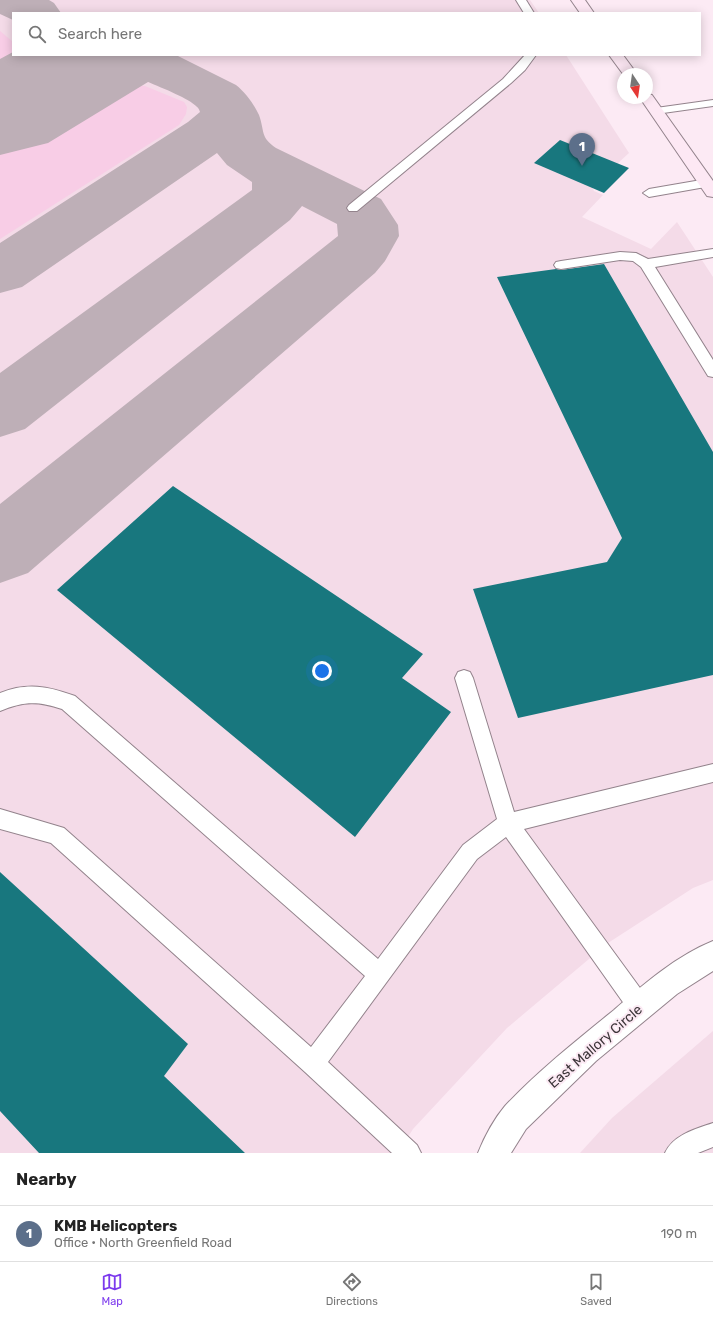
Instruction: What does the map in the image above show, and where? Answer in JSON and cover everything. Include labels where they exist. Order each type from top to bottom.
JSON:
[{"type":"main road","points":[[578,0],[586,12]]},
{"type":"main road","points":[[617,56],[626,68]]},
{"type":"main road","points":[[651,104],[710,188]]},
{"type":"street","name":"East Mallory Circle","points":[[493,1153],[515,1118],[586,1051],[668,984],[713,955]]},
{"type":"lane","points":[[521,0],[528,12]]},
{"type":"lane","points":[[353,208],[507,81],[521,68],[530,56]]},
{"type":"lane","points":[[656,111],[713,104]]},
{"type":"lane","points":[[649,193],[710,188]]},
{"type":"lane","points":[[646,264],[713,253]]},
{"type":"lane","points":[[561,265],[620,256],[636,257],[646,264],[713,372]]},
{"type":"lane","points":[[464,678],[508,823],[640,1007]]},
{"type":"lane","points":[[0,702],[12,697],[43,694],[68,702],[379,974]]},
{"type":"lane","points":[[314,1064],[470,852],[508,823],[713,773]]},
{"type":"lane","points":[[0,819],[57,835],[314,1064],[409,1153]]},
{"type":"lane","points":[[677,1153],[695,1141],[713,1135]]},
{"type":"shaded area","points":[[0,0],[530,0],[538,12],[12,12],[12,56],[567,56],[629,153],[592,187],[594,191],[603,195],[582,217],[651,249],[677,222],[713,277],[713,880],[693,888],[608,943],[507,1028],[413,1129],[398,1153],[0,1153]]},
{"type":"shaded area","points":[[0,31],[12,41],[12,56],[26,56],[0,77]]},
{"type":"shaded area","points":[[122,83],[145,86],[184,102],[187,107],[186,114],[179,125],[0,239],[0,151],[95,94],[110,86]]},
{"type":"shaded area","points":[[713,1031],[713,1153],[580,1153],[612,1118]]},
{"type":"building","points":[[560,140],[629,168],[604,193],[534,163]]},
{"type":"building","points":[[604,264],[713,452],[713,675],[518,718],[473,589],[607,562],[622,538],[497,277]]},
{"type":"building","points":[[173,486],[423,654],[402,678],[451,712],[355,837],[57,590]]},
{"type":"building","points":[[0,872],[188,1044],[164,1076],[245,1153],[39,1153],[0,1111]]},
{"type":"taxiway","points":[[10,0],[35,12]]},
{"type":"taxiway","points":[[0,272],[208,134],[226,118],[227,107],[217,96],[180,76],[134,56]]},
{"type":"taxiway","points":[[224,102],[229,109],[237,139],[241,146],[256,160],[268,166]]},
{"type":"taxiway","points":[[0,410],[269,207],[279,196],[282,186],[278,176],[268,166]]},
{"type":"taxiway","points":[[0,550],[353,258],[367,242],[369,231],[368,225],[360,212],[268,166]]},
{"type":"runway","points":[[0,114],[101,56]]},
{"type":"place","name":"KMB Helicopters","points":[[582,166]]}]
